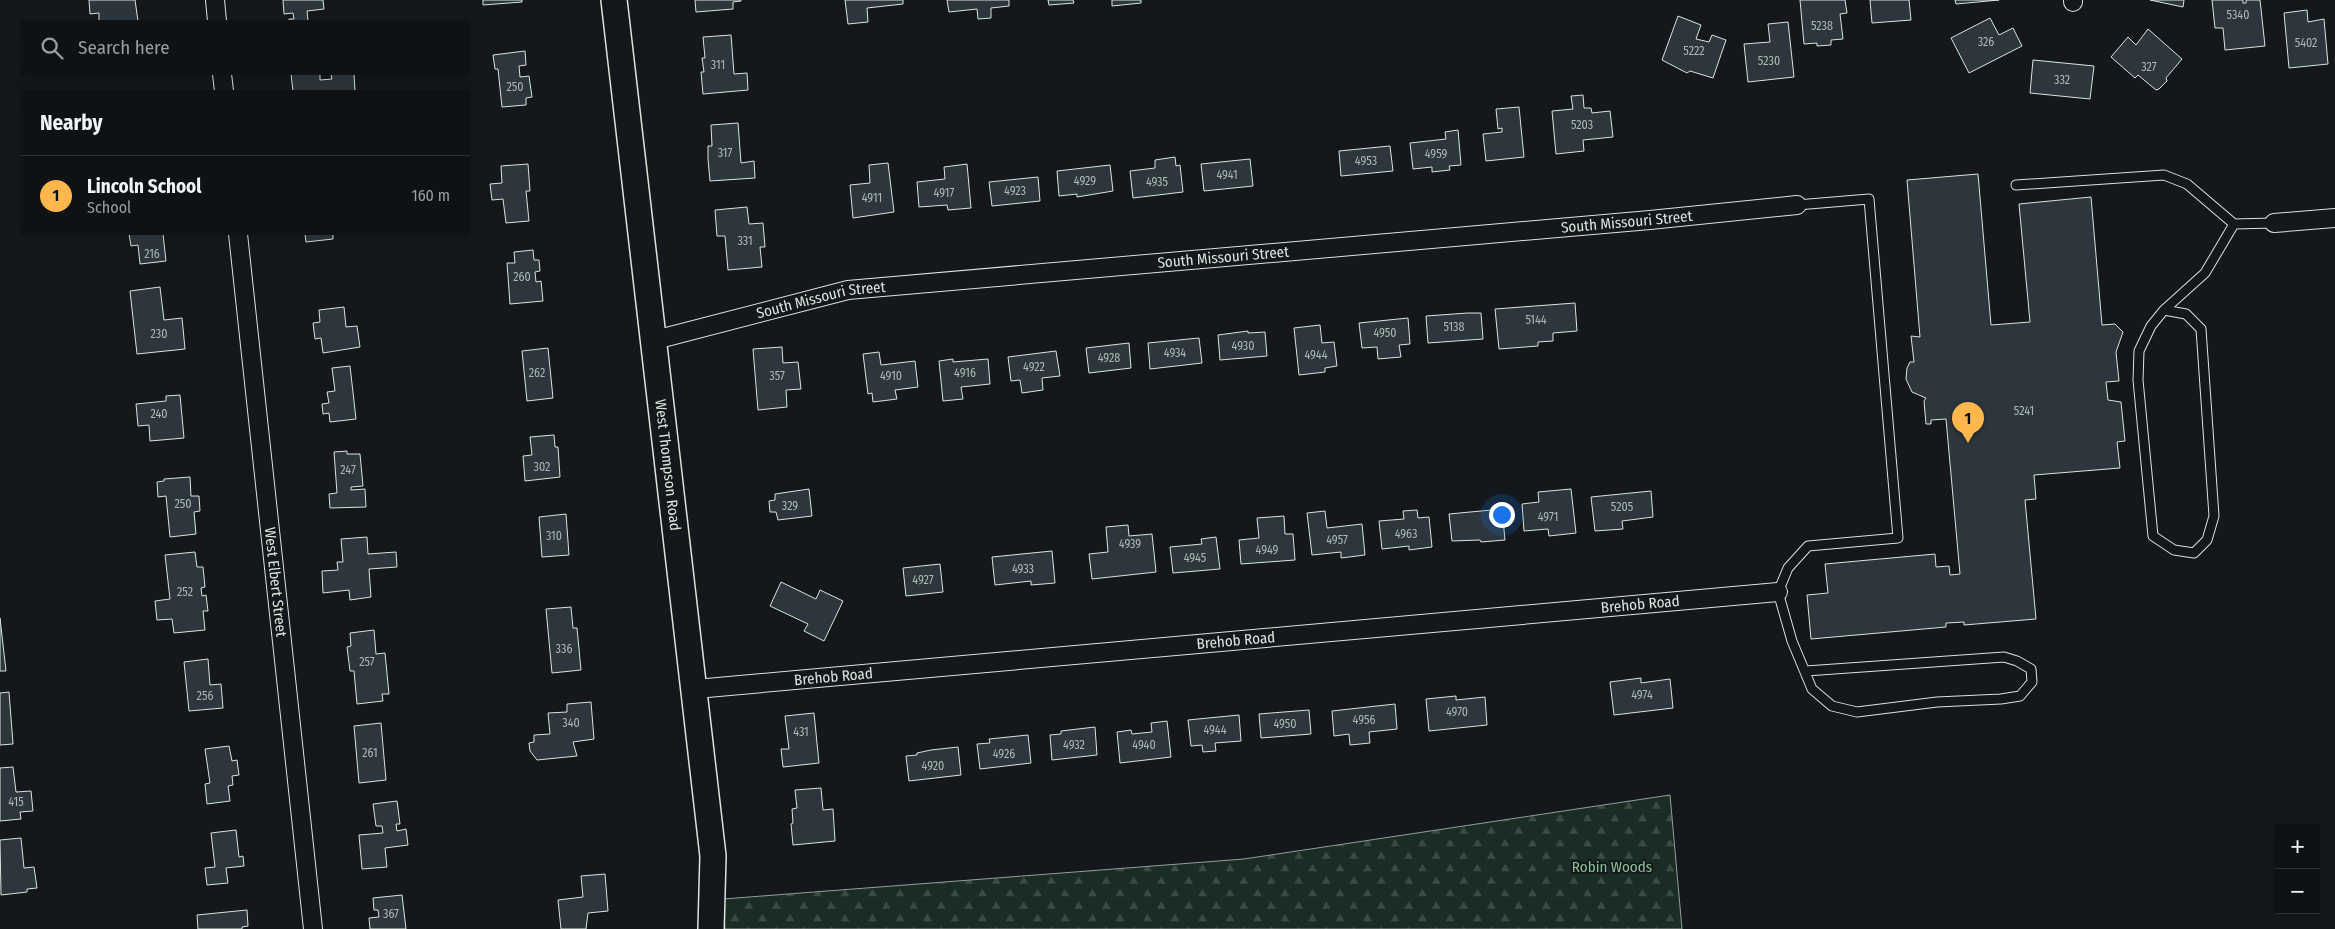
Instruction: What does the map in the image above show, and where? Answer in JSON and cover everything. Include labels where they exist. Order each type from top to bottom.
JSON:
[{"type":"main road","name":"West Thompson Road","points":[[614,0],[696,689],[713,856],[711,929]]},
{"type":"street","points":[[215,0],[217,20]]},
{"type":"street","points":[[222,75],[224,90]]},
{"type":"street","name":"South Missouri Street","points":[[655,340],[848,290],[1650,220],[1797,205]]},
{"type":"street","points":[[2274,223],[2335,218]]},
{"type":"street","name":"West Elbert Street","points":[[238,235],[313,929]]},
{"type":"street","name":"Brehob Road","points":[[696,689],[1778,592]]},
{"type":"lane","points":[[2016,185],[2164,175],[2188,184],[2234,224],[2274,223]]},
{"type":"lane","points":[[1797,205],[1868,199],[1898,538],[1808,546],[1788,568],[1778,592],[1792,641],[1812,689],[1832,706],[1857,712],[1937,702],[2001,700],[2020,696],[2032,682],[2031,669],[2017,660],[2004,657],[1806,671]]},
{"type":"lane","points":[[2164,310],[2186,314],[2201,330],[2214,516],[2207,540],[2194,553],[2174,550],[2153,536],[2138,380],[2139,351],[2151,326],[2164,310],[2205,273],[2234,224]]},
{"type":"green space","name":"Robin Woods","points":[[1670,795],[1682,929],[725,929],[723,899],[1244,859]]},
{"type":"building","points":[[89,0],[135,0],[138,20],[99,20],[99,13],[90,14]]},
{"type":"building","points":[[283,0],[323,0],[324,9],[307,11],[308,20],[289,20],[294,19],[293,13],[284,14]]},
{"type":"building","points":[[483,0],[522,0],[522,2],[483,5]]},
{"type":"building","points":[[695,0],[741,1],[733,2],[733,9],[696,12]]},
{"type":"building","points":[[845,0],[903,0],[903,4],[867,8],[868,22],[848,24]]},
{"type":"building","points":[[947,0],[1009,0],[1009,6],[991,8],[991,18],[978,19],[977,9],[949,12]]},
{"type":"building","points":[[1048,0],[1073,0],[1074,3],[1049,5]]},
{"type":"building","points":[[1112,0],[1141,0],[1141,3],[1112,6]]},
{"type":"building","points":[[1800,0],[1845,0],[1847,13],[1840,14],[1843,39],[1831,40],[1831,45],[1817,46],[1817,43],[1804,44]]},
{"type":"building","points":[[1870,0],[1909,0],[1911,20],[1872,23]]},
{"type":"building","points":[[1955,0],[1999,0],[1956,4]]},
{"type":"building","points":[[2150,0],[2184,0],[2183,7]]},
{"type":"building","points":[[2212,0],[2243,0],[2243,3],[2246,3],[2246,0],[2260,0],[2265,46],[2225,50],[2223,28],[2215,28]]},
{"type":"building","points":[[2307,10],[2308,22],[2324,19],[2328,64],[2289,68],[2284,13]]},
{"type":"building","points":[[1678,16],[1701,25],[1696,39],[1709,42],[1712,35],[1726,40],[1713,78],[1690,71],[1687,73],[1662,60]]},
{"type":"building","points":[[1990,18],[1999,35],[2013,28],[2022,46],[1969,73],[1951,38]]},
{"type":"building","points":[[1788,22],[1794,77],[1748,82],[1744,44],[1770,42],[1768,24]]},
{"type":"building","points":[[2148,29],[2182,59],[2166,78],[2167,81],[2156,90],[2138,75],[2135,78],[2111,57],[2128,37],[2136,45]]},
{"type":"building","points":[[731,35],[734,74],[747,73],[748,90],[703,94],[701,72],[704,72],[702,58],[705,58],[703,37]]},
{"type":"building","points":[[525,51],[526,65],[519,66],[520,77],[529,76],[532,97],[526,98],[526,105],[502,107],[498,69],[495,69],[493,55]]},
{"type":"building","points":[[2033,60],[2094,66],[2090,99],[2030,93]]},
{"type":"building","points":[[291,75],[320,75],[320,80],[332,79],[331,75],[354,75],[355,90],[293,90]]},
{"type":"building","points":[[1583,95],[1584,108],[1591,108],[1592,113],[1610,111],[1613,137],[1583,140],[1584,151],[1556,154],[1552,111],[1573,109],[1571,96]]},
{"type":"building","points":[[1519,107],[1524,157],[1486,161],[1483,134],[1502,132],[1502,128],[1498,129],[1496,109]]},
{"type":"building","points":[[738,123],[741,163],[754,161],[755,178],[710,181],[708,146],[712,146],[711,125]]},
{"type":"building","points":[[1458,130],[1461,165],[1449,166],[1450,170],[1432,172],[1432,167],[1413,169],[1410,143],[1446,139],[1445,132]]},
{"type":"building","points":[[1390,146],[1393,171],[1341,176],[1339,151]]},
{"type":"building","points":[[1175,157],[1176,166],[1180,165],[1183,192],[1133,198],[1130,171],[1155,168],[1155,160]]},
{"type":"building","points":[[1250,159],[1253,186],[1204,191],[1201,164]]},
{"type":"building","points":[[888,163],[894,212],[853,218],[850,185],[870,183],[869,165]]},
{"type":"building","points":[[528,164],[530,191],[526,191],[529,221],[506,223],[503,199],[492,200],[490,184],[502,183],[501,166]]},
{"type":"building","points":[[967,164],[971,208],[948,210],[947,205],[919,207],[917,182],[945,179],[944,167]]},
{"type":"building","points":[[1110,165],[1113,191],[1077,197],[1077,194],[1059,196],[1057,171]]},
{"type":"building","points":[[1978,174],[1991,325],[2030,322],[2019,204],[2091,197],[2102,325],[2115,324],[2123,332],[2116,352],[2119,381],[2106,382],[2108,400],[2121,402],[2125,441],[2117,442],[2120,468],[2034,475],[2036,499],[2025,500],[2036,619],[1964,625],[1964,622],[1946,623],[1946,627],[1811,639],[1807,595],[1828,593],[1825,564],[1935,554],[1936,567],[1949,566],[1950,575],[1960,574],[1946,419],[1931,420],[1931,424],[1926,424],[1924,401],[1926,398],[1912,392],[1906,379],[1907,368],[1910,362],[1914,362],[1911,336],[1920,337],[1907,180]]},
{"type":"building","points":[[1038,177],[1040,201],[992,206],[989,182]]},
{"type":"building","points":[[747,207],[749,224],[763,223],[765,247],[760,247],[762,267],[728,270],[725,236],[717,236],[715,210]]},
{"type":"building","points":[[129,235],[163,235],[166,261],[140,264],[138,245],[131,246]]},
{"type":"building","points":[[305,235],[333,235],[333,239],[306,242]]},
{"type":"building","points":[[533,250],[534,260],[539,260],[540,271],[535,272],[536,282],[541,281],[543,301],[510,304],[507,263],[515,263],[514,252]]},
{"type":"building","points":[[160,287],[164,320],[182,318],[185,349],[137,354],[130,291]]},
{"type":"building","points":[[1575,303],[1577,331],[1553,333],[1553,341],[1538,342],[1538,346],[1499,349],[1495,309]]},
{"type":"building","points":[[344,307],[346,327],[357,326],[360,347],[323,353],[321,338],[315,339],[313,323],[320,322],[319,310]]},
{"type":"building","points":[[1481,313],[1483,339],[1428,343],[1426,316]]},
{"type":"building","points":[[1408,318],[1410,344],[1399,345],[1401,357],[1378,359],[1377,347],[1362,348],[1359,323]]},
{"type":"building","points":[[1320,325],[1322,343],[1334,342],[1337,366],[1325,368],[1325,372],[1299,375],[1294,328]]},
{"type":"building","points":[[1248,331],[1248,333],[1265,332],[1267,356],[1220,360],[1218,335]]},
{"type":"building","points":[[1199,338],[1202,363],[1150,369],[1148,343]]},
{"type":"building","points":[[1129,343],[1131,368],[1089,373],[1086,348]]},
{"type":"building","points":[[782,347],[783,363],[798,362],[801,389],[786,390],[787,407],[758,410],[753,349]]},
{"type":"building","points":[[548,348],[553,398],[527,401],[522,351]]},
{"type":"building","points":[[1056,351],[1060,376],[1042,378],[1043,390],[1022,393],[1020,380],[1011,381],[1008,357]]},
{"type":"building","points":[[879,352],[881,365],[915,361],[918,387],[895,390],[897,399],[873,402],[872,393],[868,394],[863,354]]},
{"type":"building","points":[[953,359],[953,362],[988,359],[990,384],[961,387],[963,399],[943,401],[939,361]]},
{"type":"building","points":[[350,366],[356,419],[330,422],[329,413],[323,414],[322,404],[329,403],[327,392],[335,391],[332,368]]},
{"type":"building","points":[[180,395],[184,438],[150,441],[149,425],[138,426],[136,404],[166,401],[166,396]]},
{"type":"building","points":[[554,435],[555,447],[558,447],[560,477],[525,481],[523,456],[532,455],[530,437]]},
{"type":"building","points":[[347,451],[347,454],[360,454],[363,486],[351,487],[351,490],[365,489],[366,507],[330,508],[329,494],[337,493],[334,452]]},
{"type":"building","points":[[190,477],[191,496],[199,496],[200,511],[194,512],[196,534],[170,537],[166,496],[158,497],[157,482],[164,481],[164,479]]},
{"type":"building","points":[[809,489],[812,516],[778,520],[776,512],[770,512],[769,501],[775,500],[775,494]]},
{"type":"building","points":[[1571,489],[1576,533],[1549,536],[1548,529],[1524,531],[1522,504],[1539,502],[1538,492]]},
{"type":"building","points":[[1651,491],[1653,517],[1622,521],[1623,529],[1595,531],[1591,497]]},
{"type":"building","points":[[1502,509],[1505,540],[1481,542],[1480,540],[1452,541],[1449,514]]},
{"type":"building","points":[[1417,510],[1418,518],[1429,517],[1432,547],[1409,550],[1409,546],[1382,549],[1379,521],[1404,519],[1403,511]]},
{"type":"building","points":[[1325,511],[1327,528],[1362,524],[1365,555],[1341,558],[1341,552],[1312,555],[1307,513]]},
{"type":"building","points":[[566,514],[569,555],[542,557],[539,517]]},
{"type":"building","points":[[1284,516],[1285,534],[1293,534],[1295,560],[1241,564],[1239,540],[1259,538],[1257,518]]},
{"type":"building","points":[[1128,525],[1129,536],[1152,534],[1156,572],[1092,579],[1089,554],[1108,552],[1106,527]]},
{"type":"building","points":[[367,537],[368,554],[396,552],[397,567],[369,569],[371,597],[350,600],[349,590],[323,593],[322,571],[338,570],[337,562],[343,562],[341,539]]},
{"type":"building","points":[[1216,537],[1220,569],[1173,573],[1170,547],[1202,544],[1201,539]]},
{"type":"building","points":[[1052,551],[1055,583],[1031,585],[1031,581],[995,585],[992,557]]},
{"type":"building","points":[[195,552],[197,567],[203,567],[205,587],[201,588],[202,596],[206,595],[208,611],[203,611],[205,630],[174,633],[172,619],[157,620],[155,601],[170,599],[165,555]]},
{"type":"building","points":[[940,564],[943,592],[906,596],[903,568]]},
{"type":"building","points":[[781,582],[816,599],[820,590],[843,601],[824,641],[804,631],[808,624],[770,606]]},
{"type":"building","points":[[571,607],[573,628],[577,628],[581,670],[552,673],[546,609]]},
{"type":"building","points":[[0,618],[6,671],[0,671]]},
{"type":"building","points":[[374,630],[376,654],[385,653],[389,694],[382,694],[383,701],[357,704],[354,671],[350,671],[347,647],[351,646],[350,633]]},
{"type":"building","points":[[208,659],[210,685],[221,684],[223,708],[189,711],[184,662]]},
{"type":"building","points":[[1641,678],[1641,683],[1670,679],[1673,708],[1614,715],[1610,682]]},
{"type":"building","points":[[9,692],[13,744],[0,745],[0,693]]},
{"type":"building","points":[[1456,696],[1456,700],[1485,697],[1487,725],[1429,731],[1426,699]]},
{"type":"building","points":[[591,702],[594,739],[573,742],[577,756],[537,760],[530,751],[529,743],[534,742],[534,735],[550,734],[548,713],[567,712],[567,704]]},
{"type":"building","points":[[1395,704],[1397,729],[1369,732],[1370,743],[1350,745],[1349,734],[1334,736],[1332,711]]},
{"type":"building","points":[[1309,710],[1311,734],[1261,738],[1259,714]]},
{"type":"building","points":[[814,713],[819,763],[783,767],[781,749],[789,749],[785,716]]},
{"type":"building","points":[[1239,715],[1241,741],[1215,743],[1216,751],[1203,752],[1202,745],[1191,746],[1188,720]]},
{"type":"building","points":[[1167,721],[1171,757],[1120,763],[1117,732],[1131,730],[1132,734],[1152,732],[1151,723]]},
{"type":"building","points":[[381,723],[386,780],[359,783],[354,726]]},
{"type":"building","points":[[1095,727],[1097,755],[1052,760],[1050,735],[1061,734],[1061,731]]},
{"type":"building","points":[[1028,735],[1031,763],[980,769],[977,744],[990,743],[989,739]]},
{"type":"building","points":[[229,746],[232,761],[237,760],[239,775],[232,776],[233,785],[228,786],[230,801],[207,804],[205,784],[210,783],[205,749]]},
{"type":"building","points":[[958,747],[961,775],[909,781],[906,756],[917,755],[917,753],[931,750]]},
{"type":"building","points":[[13,767],[16,792],[31,791],[33,811],[20,812],[21,819],[0,821],[0,768]]},
{"type":"building","points":[[821,788],[823,810],[833,809],[835,841],[793,845],[791,824],[793,823],[792,809],[797,808],[795,790]]},
{"type":"building","points":[[397,801],[400,824],[396,824],[397,831],[406,829],[408,845],[385,848],[387,867],[362,869],[359,835],[383,833],[382,826],[376,826],[373,804]]},
{"type":"building","points":[[236,830],[239,857],[243,856],[244,866],[226,868],[228,883],[207,885],[205,868],[215,867],[211,833]]},
{"type":"building","points":[[21,838],[24,868],[34,867],[37,888],[27,889],[27,892],[1,895],[0,840]]},
{"type":"building","points":[[605,874],[608,911],[588,913],[586,929],[561,929],[558,900],[583,897],[581,876]]},
{"type":"building","points":[[402,895],[406,929],[370,929],[369,918],[379,917],[378,910],[374,910],[373,898]]},
{"type":"building","points":[[247,910],[248,926],[242,927],[242,929],[198,929],[197,915]]},
{"type":"place","name":"Lincoln School","points":[[1968,443]]}]
